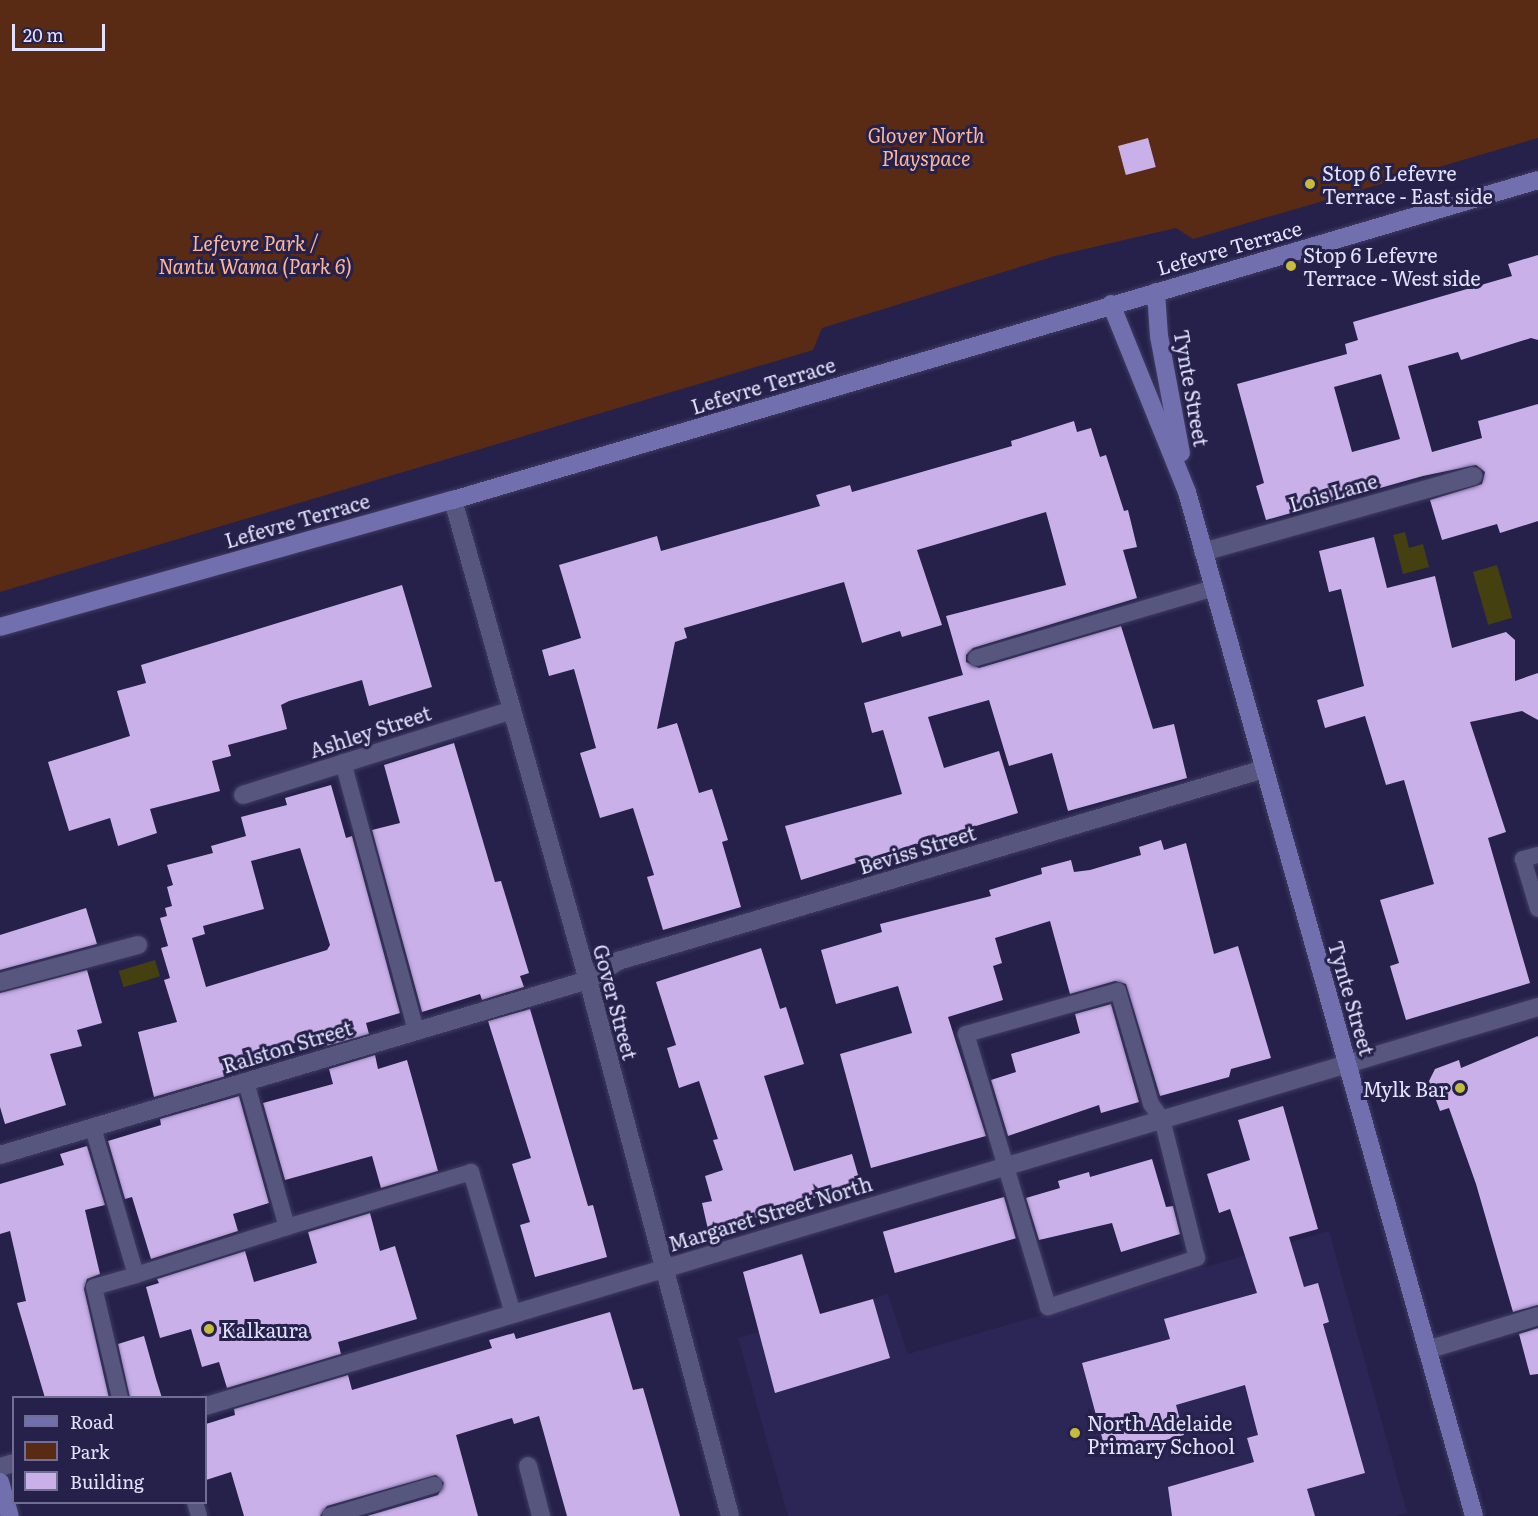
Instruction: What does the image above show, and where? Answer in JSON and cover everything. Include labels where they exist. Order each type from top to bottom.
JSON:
[{"type":"street","name":"Lefevre Terrace","points":[[0,627],[453,501],[1111,304],[1538,180]]},
{"type":"street","name":"Tynte Street","points":[[1156,292],[1159,336],[1187,492],[1474,1516]]},
{"type":"street","name":"Tynte Street","points":[[1111,304],[1187,492]]},
{"type":"street","name":"Lois Lane","points":[[1203,552],[1474,476]]},
{"type":"street","name":"Gover Street","points":[[453,501],[588,980],[730,1516]]},
{"type":"street","name":"Ashley Street","points":[[243,795],[512,710]]},
{"type":"street","name":"Beviss Street","points":[[588,980],[618,961],[1264,769]]},
{"type":"street","points":[[0,982],[138,945]]},
{"type":"street","name":"Ralston Street","points":[[0,1155],[588,980]]},
{"type":"street","name":"Margaret Street North","points":[[207,1406],[1538,1007]]},
{"type":"street","points":[[1427,1350],[1538,1316]]},
{"type":"street","points":[[528,1466],[542,1516]]},
{"type":"street","points":[[0,1482],[10,1516]]},
{"type":"lane","points":[[976,658],[1214,588]]},
{"type":"lane","points":[[343,762],[416,1031]]},
{"type":"lane","points":[[1538,855],[1523,859],[1538,909]]},
{"type":"lane","points":[[1118,991],[1151,1104],[1162,1119],[1197,1258],[1048,1307],[966,1034],[1118,991]]},
{"type":"lane","points":[[246,1082],[287,1227]]},
{"type":"lane","points":[[93,1128],[136,1275]]},
{"type":"lane","points":[[120,1396],[94,1287],[471,1172],[513,1314]]},
{"type":"lane","points":[[330,1516],[434,1485]]},
{"type":"shaded area","points":[[1405,532],[1409,548],[1423,544],[1429,567],[1403,574],[1393,535]]},
{"type":"shaded area","points":[[1497,565],[1512,618],[1488,625],[1473,572]]},
{"type":"shaded area","points":[[155,960],[160,976],[124,987],[119,971]]},
{"type":"shaded area","name":"North Adelaide Primary School","points":[[1329,1231],[1407,1513],[1395,1516],[788,1516],[738,1338],[888,1294],[908,1354]]},
{"type":"green space","name":"Lefevre Park / Nantu Wama (Park 6)","points":[[0,0],[1538,0],[1538,138],[1193,239],[1176,228],[1055,256],[822,328],[813,350],[0,592]]},
{"type":"building","points":[[1148,138],[1156,167],[1126,175],[1118,146]]},
{"type":"building","points":[[1538,255],[1538,340],[1531,338],[1461,360],[1458,352],[1408,366],[1432,452],[1482,438],[1478,421],[1538,404],[1538,521],[1500,533],[1497,524],[1442,540],[1430,500],[1482,484],[1485,472],[1476,465],[1423,476],[1266,520],[1256,486],[1264,483],[1237,384],[1347,354],[1345,344],[1358,340],[1353,322],[1512,276],[1508,264]],"holes":[[[1381,374],[1400,439],[1352,452],[1334,387]]]},
{"type":"building","points":[[1074,421],[1077,432],[1091,428],[1100,457],[1106,455],[1124,511],[1128,510],[1137,547],[1123,550],[1137,598],[973,648],[966,655],[966,662],[979,668],[1121,626],[1153,729],[1174,724],[1187,778],[1068,811],[1052,753],[1009,766],[989,700],[928,717],[944,768],[999,751],[1018,813],[801,880],[785,826],[902,794],[883,730],[872,733],[864,703],[963,675],[946,616],[1066,585],[1046,512],[917,550],[942,625],[902,637],[900,631],[862,643],[844,582],[684,628],[687,638],[675,642],[657,729],[677,723],[699,793],[712,789],[728,840],[722,842],[741,907],[663,930],[647,877],[654,875],[633,808],[600,818],[580,753],[596,748],[574,669],[549,676],[542,650],[581,638],[559,565],[657,536],[661,551],[820,506],[816,495],[850,485],[852,492],[1012,446],[1011,441]]},
{"type":"building","points":[[1374,537],[1387,588],[1435,576],[1452,648],[1506,632],[1515,640],[1515,681],[1538,673],[1538,720],[1522,711],[1470,722],[1506,832],[1488,838],[1530,983],[1406,1020],[1390,966],[1399,963],[1380,900],[1434,884],[1404,780],[1386,785],[1365,716],[1325,728],[1317,700],[1364,686],[1341,589],[1329,592],[1319,551]]},
{"type":"building","points":[[402,585],[432,687],[369,706],[362,680],[289,701],[281,705],[287,729],[228,745],[231,756],[212,761],[220,791],[150,809],[157,833],[118,846],[110,818],[69,831],[48,762],[130,736],[117,691],[146,683],[141,665]]},
{"type":"building","points":[[454,743],[495,882],[501,881],[529,973],[520,976],[524,987],[482,1000],[480,994],[422,1012],[372,830],[400,823],[384,765]]},
{"type":"building","points":[[331,785],[346,838],[352,836],[400,1013],[366,1023],[369,1034],[323,1047],[320,1036],[237,1059],[240,1072],[154,1097],[138,1032],[177,1022],[164,980],[170,978],[161,948],[168,946],[160,918],[167,916],[165,908],[172,906],[167,887],[173,885],[167,865],[213,853],[211,846],[246,836],[241,817],[287,805],[285,798]],"holes":[[[300,848],[330,945],[327,950],[206,987],[192,938],[205,934],[203,926],[264,909],[251,861]]]},
{"type":"building","points":[[1161,840],[1164,850],[1186,843],[1214,954],[1238,946],[1271,1058],[1231,1069],[1229,1077],[1160,1096],[1126,984],[1115,981],[1070,994],[1050,921],[995,938],[1002,963],[993,966],[1003,1000],[948,1017],[986,1136],[871,1168],[840,1054],[912,1033],[898,986],[836,1004],[821,950],[882,932],[880,924],[991,896],[989,890],[1042,874],[1041,868],[1071,860],[1074,872],[1090,870],[1141,855],[1139,847]]},
{"type":"building","points":[[86,908],[97,944],[0,970],[0,935]]},
{"type":"building","points":[[761,948],[780,1009],[786,1007],[804,1064],[764,1076],[794,1171],[852,1154],[860,1182],[709,1234],[702,1203],[712,1201],[705,1176],[723,1170],[713,1140],[718,1139],[699,1081],[679,1088],[667,1048],[676,1045],[656,982]]},
{"type":"building","points":[[87,970],[102,1023],[77,1030],[82,1046],[50,1054],[66,1105],[5,1124],[0,1107],[0,993]]},
{"type":"building","points":[[1111,1004],[1139,1102],[1101,1113],[1099,1105],[1008,1136],[991,1080],[1016,1072],[1011,1054],[1080,1033],[1075,1014]]},
{"type":"building","points":[[530,1009],[588,1206],[593,1205],[607,1257],[535,1277],[520,1225],[530,1222],[512,1164],[531,1158],[488,1021]]},
{"type":"building","points":[[1538,1036],[1538,1305],[1513,1312],[1476,1184],[1449,1108],[1440,1111],[1429,1081],[1435,1069],[1459,1060],[1461,1068]]},
{"type":"building","points":[[375,1055],[378,1069],[407,1060],[438,1171],[381,1188],[372,1156],[285,1180],[263,1103],[333,1084],[329,1069]]},
{"type":"building","points":[[239,1096],[269,1203],[233,1214],[238,1231],[151,1259],[132,1197],[125,1199],[108,1141],[161,1125],[160,1119]]},
{"type":"building","points":[[1283,1106],[1318,1229],[1289,1237],[1304,1287],[1318,1283],[1329,1322],[1323,1324],[1365,1473],[1307,1489],[1315,1516],[1172,1516],[1168,1487],[1254,1462],[1247,1438],[1258,1435],[1245,1385],[1176,1405],[1184,1435],[1107,1456],[1082,1363],[1170,1339],[1164,1319],[1257,1293],[1230,1209],[1219,1213],[1207,1174],[1250,1160],[1238,1120]]},
{"type":"building","points":[[87,1146],[105,1205],[85,1210],[100,1274],[87,1279],[84,1289],[109,1396],[44,1396],[17,1303],[26,1301],[10,1231],[0,1234],[0,1184],[64,1165],[60,1154]]},
{"type":"building","points":[[1152,1159],[1166,1207],[1173,1206],[1180,1234],[1121,1252],[1112,1223],[1039,1240],[1026,1198],[1060,1188],[1058,1181],[1089,1172],[1090,1177]]},
{"type":"building","points":[[1004,1197],[1016,1238],[895,1273],[883,1232]]},
{"type":"building","points":[[370,1213],[380,1251],[395,1246],[417,1319],[338,1342],[341,1354],[227,1388],[219,1362],[202,1367],[191,1329],[160,1338],[146,1287],[159,1283],[157,1279],[245,1251],[254,1282],[317,1263],[308,1232]]},
{"type":"building","points":[[802,1254],[820,1314],[873,1299],[890,1358],[775,1393],[743,1272]]},
{"type":"building","points":[[610,1312],[633,1390],[643,1388],[680,1516],[567,1516],[539,1416],[514,1424],[512,1418],[456,1435],[478,1516],[367,1516],[438,1495],[444,1483],[436,1475],[327,1506],[320,1516],[244,1516],[231,1472],[207,1480],[207,1424],[235,1415],[234,1409],[348,1375],[352,1390],[492,1348],[489,1340],[514,1333],[516,1339]]},
{"type":"building","points":[[1538,1328],[1538,1374],[1530,1375],[1519,1334]]},
{"type":"building","points":[[144,1336],[161,1396],[130,1396],[118,1344]]},
{"type":"place","name":"Stop 6 Lefevre Terrace - East side","points":[[1310,184]]},
{"type":"place","name":"Stop 6 Lefevre Terrace - West side","points":[[1291,266]]},
{"type":"place","name":"Mylk Bar","points":[[1460,1088]]},
{"type":"place","name":"Kalkaura","points":[[209,1329]]},
{"type":"place","name":"North Adelaide Primary School","points":[[1075,1433]]},
{"type":"park label","name":"Glover North Playspace","points":[[926,146]]}]
